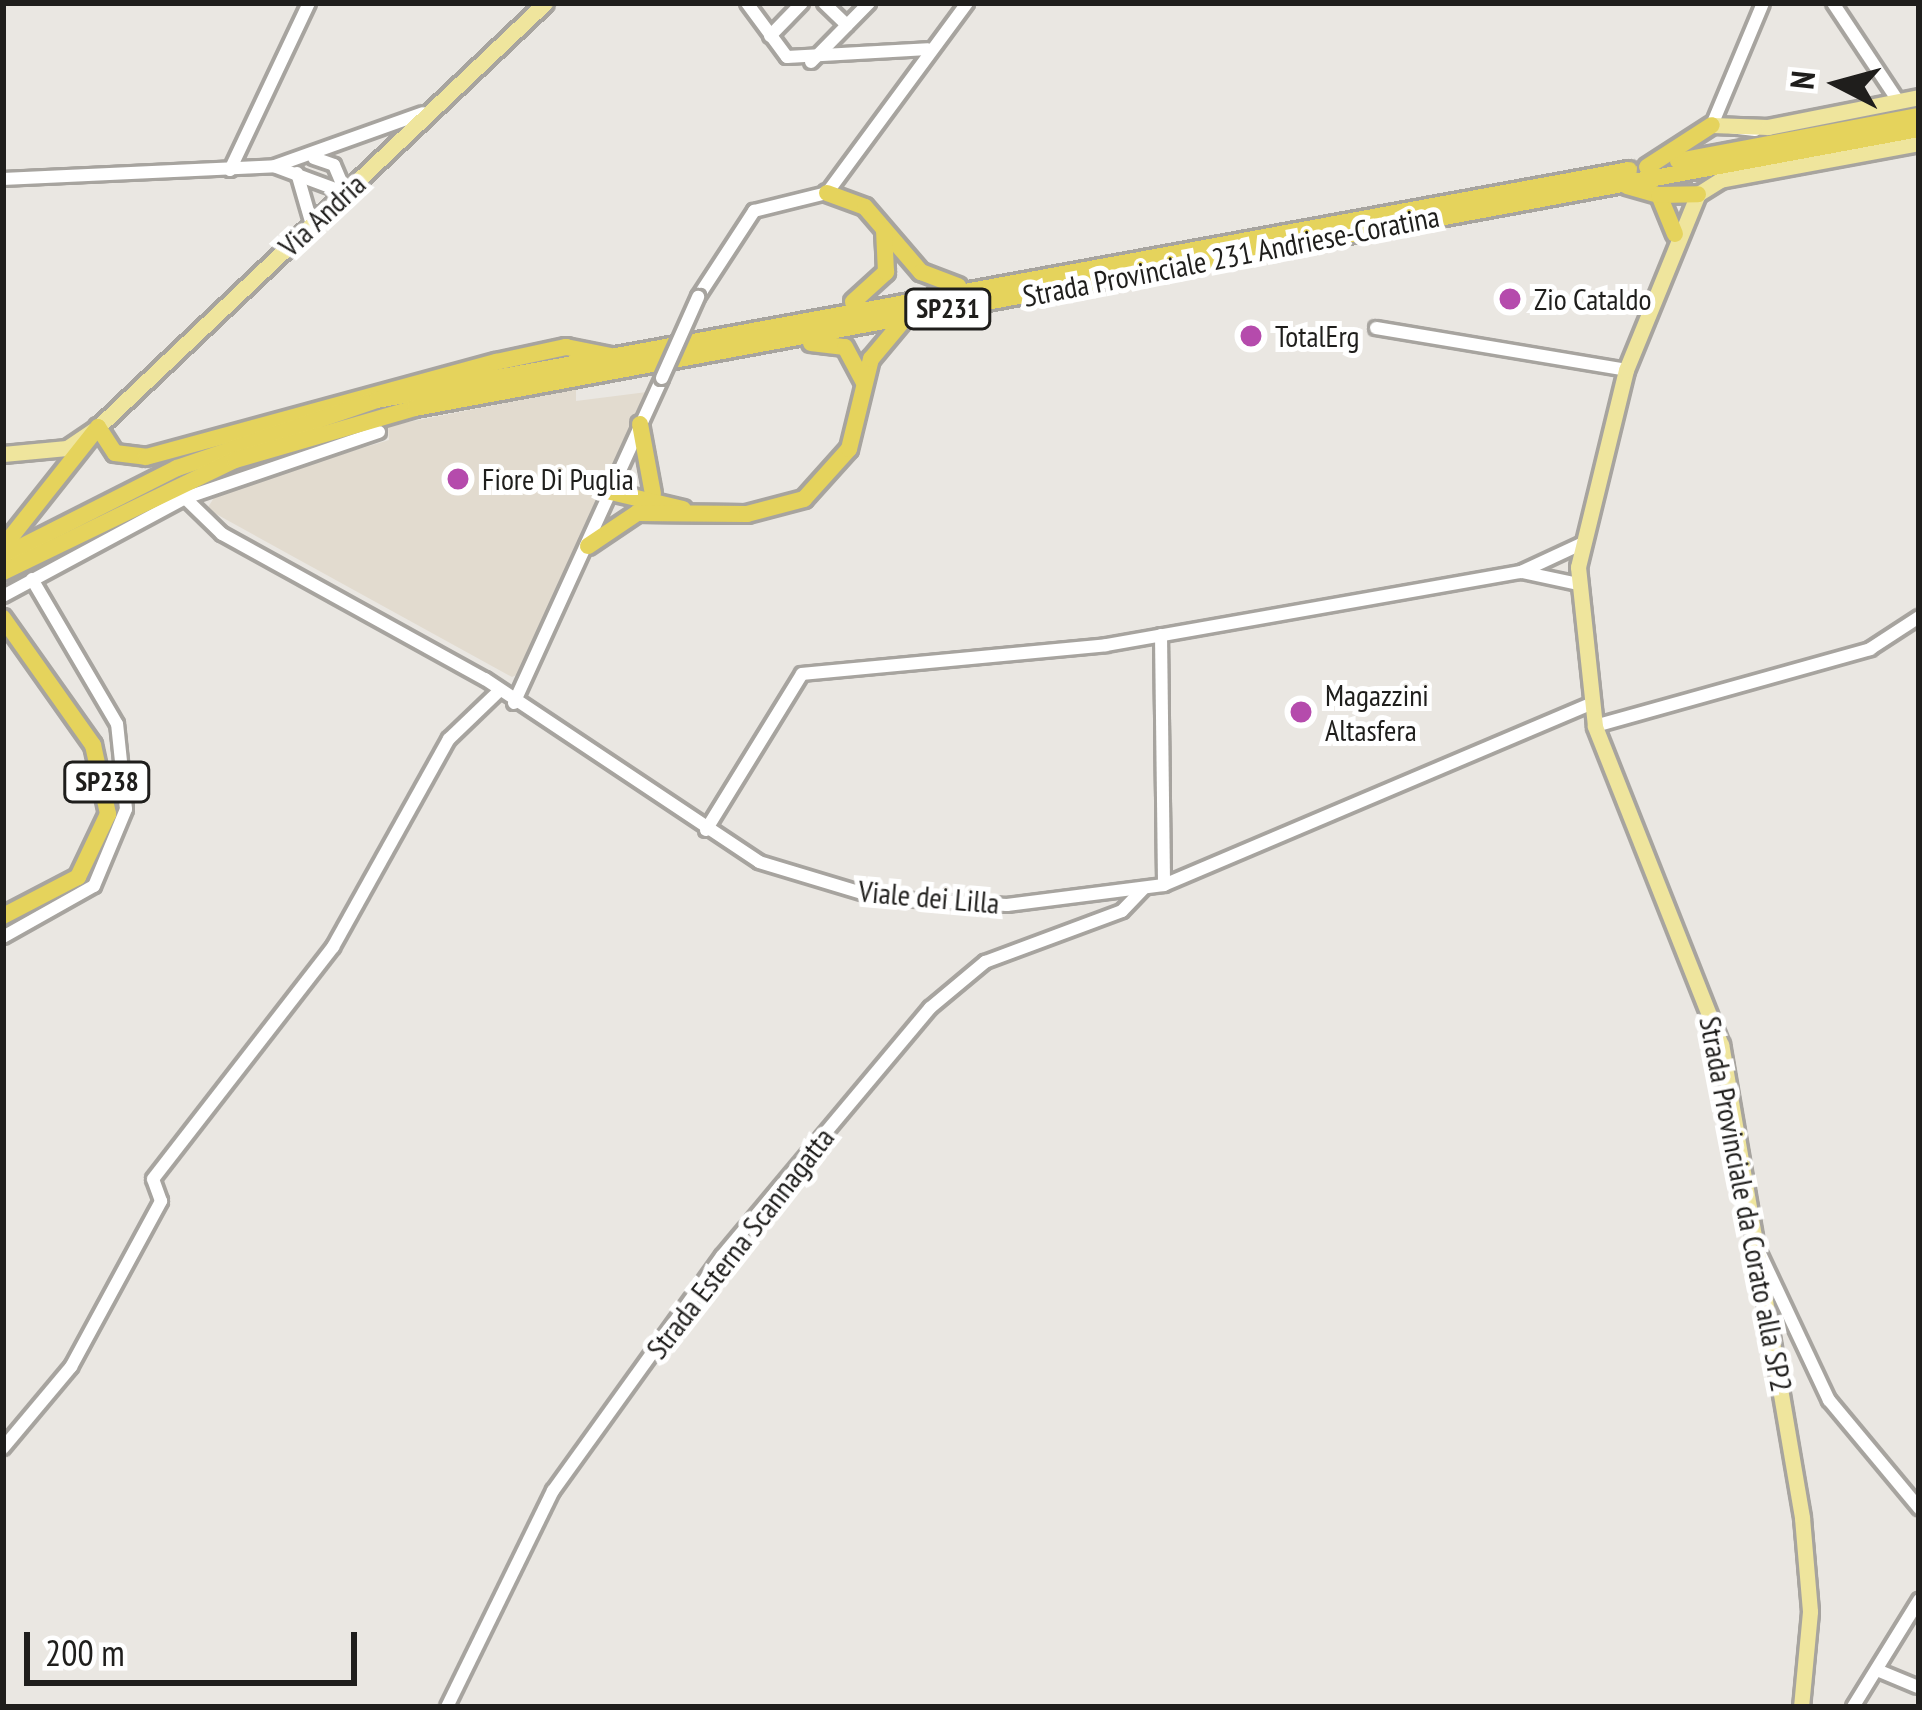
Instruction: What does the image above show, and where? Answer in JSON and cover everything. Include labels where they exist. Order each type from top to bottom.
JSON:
[{"type":"highway","name":"Strada Provinciale 231 Andriese-Coratina","points":[[3,551],[277,431],[377,400],[965,287],[1919,116]]},
{"type":"highway","points":[[1647,167],[1712,125]]},
{"type":"highway","name":"Strada Provinciale 231 Andriese-Coratina","points":[[3,572],[137,501],[296,440],[781,340],[1615,184],[1918,142]]},
{"type":"highway","points":[[1615,184],[1659,195],[1699,194]]},
{"type":"highway","points":[[827,193],[865,207],[921,272],[965,287]]},
{"type":"highway","points":[[1659,195],[1675,234]]},
{"type":"highway","points":[[767,324],[869,295],[889,258],[884,230]]},
{"type":"highway","points":[[588,546],[637,513],[747,514],[804,499],[849,448],[864,382],[908,316]]},
{"type":"highway","points":[[781,340],[845,346],[864,382]]},
{"type":"highway","points":[[3,551],[98,427],[115,453],[146,457],[566,347],[617,357]]},
{"type":"highway","points":[[640,424],[653,494]]},
{"type":"highway","points":[[611,492],[653,494],[683,510]]},
{"type":"highway","points":[[611,492],[637,513]]},
{"type":"highway","name":"SP238","points":[[3,916],[78,877],[108,814],[93,745],[6,621]]},
{"type":"main road","name":"Via Andria","points":[[3,454],[67,448],[98,427],[545,3]]},
{"type":"main road","points":[[1712,125],[1768,127],[1919,98]]},
{"type":"main road","points":[[1699,194],[1720,180],[1918,142]]},
{"type":"main road","name":"Strada Provinciale da Corato alla SP2","points":[[1699,194],[1675,234],[1626,370],[1581,544],[1578,584],[1594,726],[1721,1045],[1802,1517],[1810,1610],[1801,1707]]},
{"type":"street","points":[[230,170],[309,3]]},
{"type":"street","points":[[748,3],[787,57],[811,62],[928,49]]},
{"type":"street","points":[[770,36],[802,3]]},
{"type":"street","points":[[824,3],[847,25]]},
{"type":"street","points":[[811,62],[869,3]]},
{"type":"street","points":[[1833,3],[1898,101]]},
{"type":"street","points":[[514,703],[698,297],[754,211],[827,193],[962,5]]},
{"type":"street","points":[[1760,6],[1731,91],[1712,125],[1731,135],[1768,127]]},
{"type":"street","points":[[1731,91],[1740,124]]},
{"type":"street","points":[[3,179],[275,166],[313,158],[442,102]]},
{"type":"street","points":[[313,158],[334,165],[346,193]]},
{"type":"street","points":[[275,166],[346,193]]},
{"type":"street","points":[[297,173],[312,225]]},
{"type":"street","points":[[1376,328],[1626,370]]},
{"type":"street","points":[[3,596],[185,498],[380,433]]},
{"type":"street","name":"Viale dei Lilla","points":[[185,498],[222,534],[498,692],[759,862],[878,898],[1007,905],[1164,885]]},
{"type":"street","points":[[706,830],[802,674],[1161,635],[1521,572],[1581,544]]},
{"type":"street","points":[[1521,572],[1578,584]]},
{"type":"street","points":[[3,938],[70,909],[94,886],[126,808],[117,724],[32,579]]},
{"type":"street","points":[[1594,726],[1870,649],[1919,616]]},
{"type":"street","points":[[1161,635],[1164,885],[1590,704]]},
{"type":"street","points":[[3,1448],[71,1367],[161,1202],[153,1179],[333,947],[449,739],[498,692]]},
{"type":"street","name":"Strada Esterna Scannagatta","points":[[447,1707],[553,1491],[722,1256],[930,1009],[986,962],[1122,910],[1143,889]]},
{"type":"street","points":[[1755,1243],[1829,1400],[1919,1508]]},
{"type":"street","points":[[1853,1707],[1919,1600]]},
{"type":"street","points":[[1876,1670],[1918,1687]]},
{"type":"shaded area","points":[[576,389],[576,401],[647,392],[525,671],[512,677],[207,509],[218,491],[389,440],[388,426]]},
{"type":"place","name":"Zio Cataldo","points":[[1510,299]]},
{"type":"place","name":"TotalErg","points":[[1251,336]]},
{"type":"place","name":"Fiore Di Puglia","points":[[458,479]]},
{"type":"place","name":"Magazzini Altasfera","points":[[1301,712]]}]
